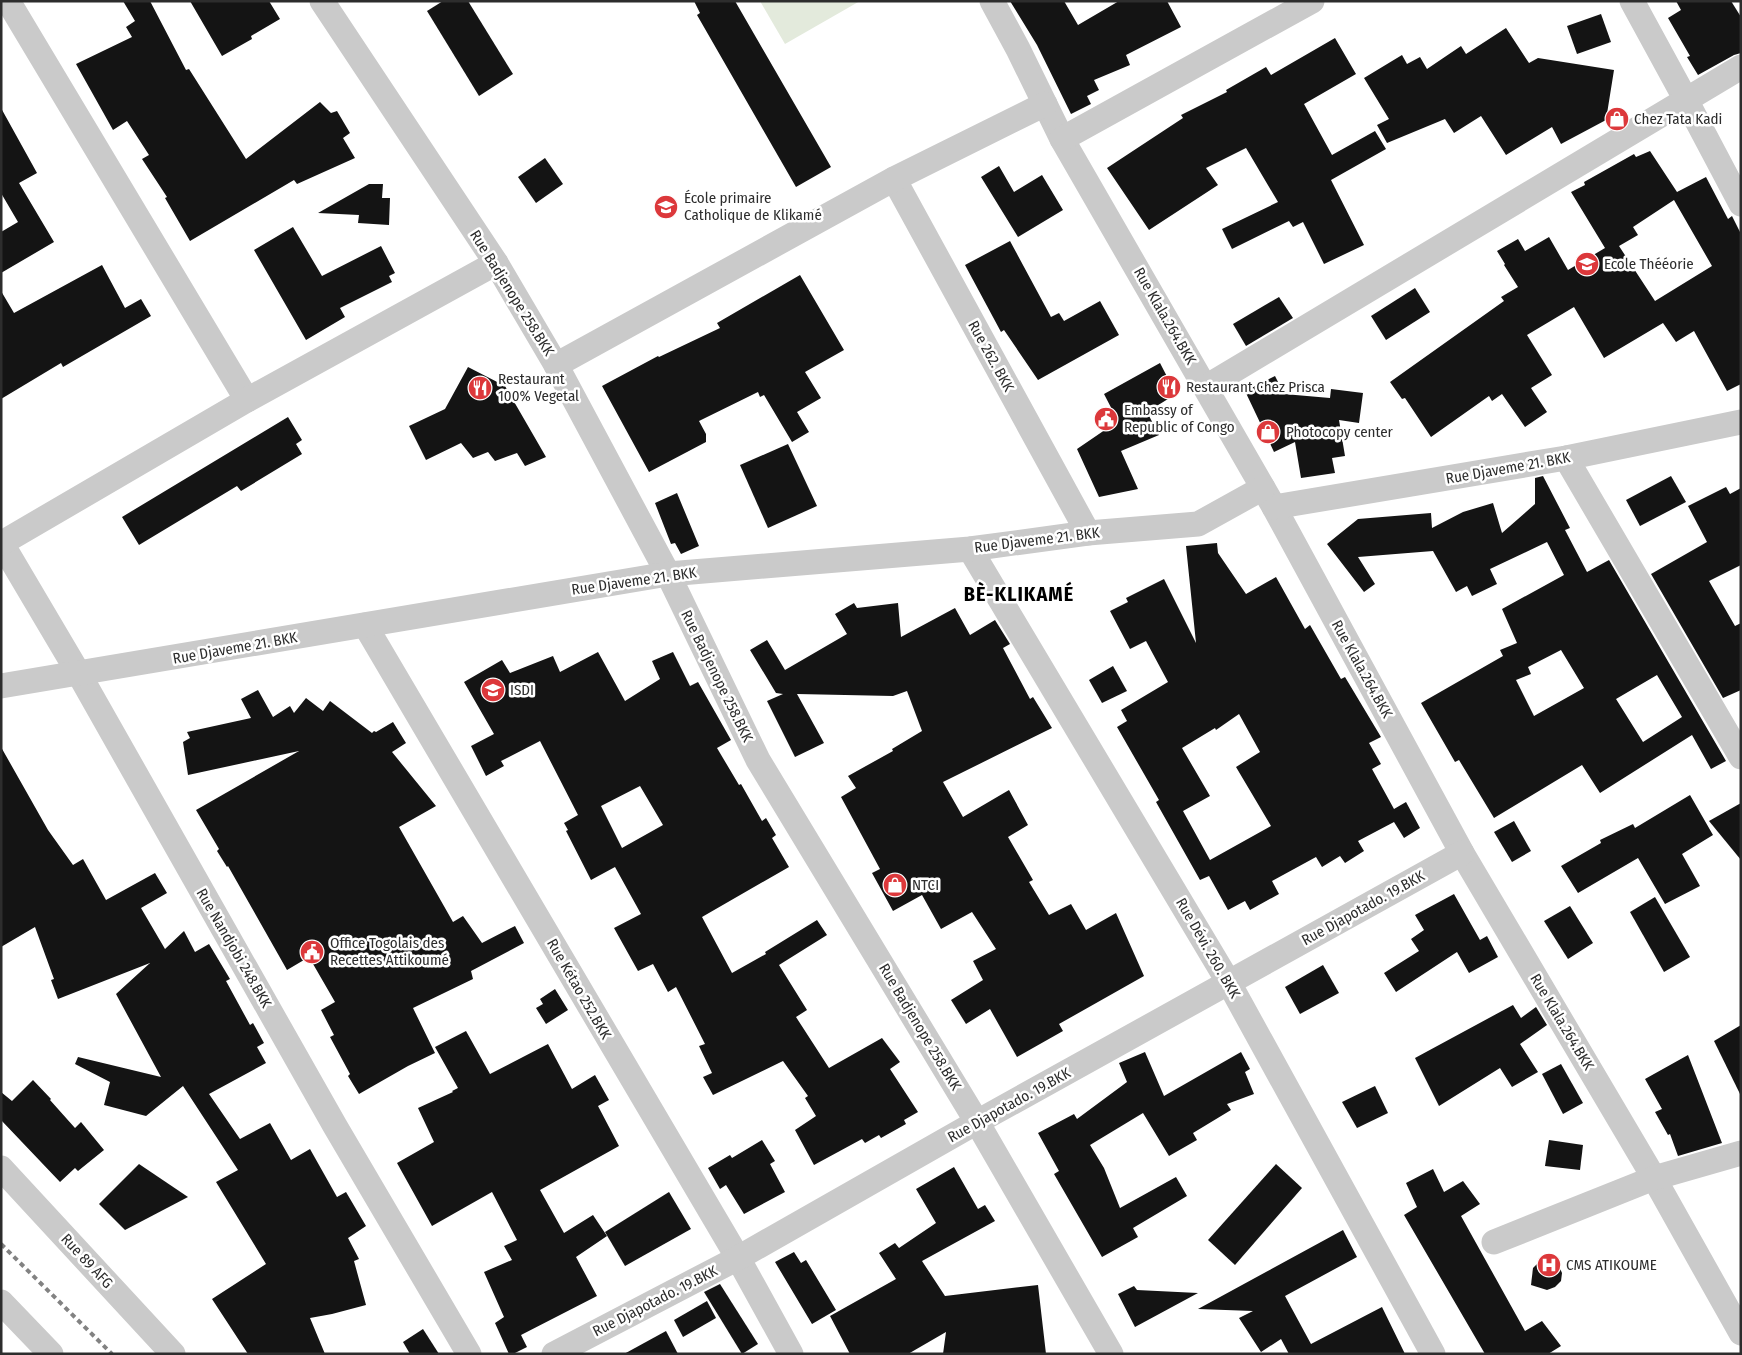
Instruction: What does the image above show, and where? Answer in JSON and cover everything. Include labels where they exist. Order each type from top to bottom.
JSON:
[{"type":"street","points":[[8,1],[247,400]]},
{"type":"street","name":"Rue Badjenope 258.BKK","points":[[322,1],[496,263],[556,365],[668,574],[758,760],[977,1122],[1111,1354]]},
{"type":"street","name":"Rue Klala.264.BKK","points":[[992,1],[1062,139],[1269,497],[1462,853],[1654,1178],[1741,1333]]},
{"type":"street","points":[[1062,139],[1312,1]]},
{"type":"street","points":[[1632,1],[1741,204]]},
{"type":"street","points":[[1206,387],[1741,67]]},
{"type":"street","points":[[556,365],[894,179],[1045,104]]},
{"type":"street","name":"Rue 262. BKK","points":[[894,179],[1088,533]]},
{"type":"street","points":[[2,542],[247,400],[496,263]]},
{"type":"street","name":"Rue Djaveme 21. BKK","points":[[1,686],[668,574],[970,549],[1088,533],[1198,524],[1269,497],[1566,458],[1741,422]]},
{"type":"street","points":[[1566,458],[1741,757]]},
{"type":"street","name":"Rue Nandjobi 248.BKK","points":[[2,542],[79,674],[335,1126],[469,1354]]},
{"type":"street","name":"Rue Dévi. 260. BKK","points":[[970,549],[1229,983],[1433,1354]]},
{"type":"street","name":"Rue Kétao 252.BKK","points":[[365,625],[738,1258],[791,1354]]},
{"type":"street","name":"Rue Djapotado. 19.BKK","points":[[554,1354],[738,1258],[977,1122],[1462,853]]},
{"type":"street","points":[[1494,1242],[1654,1178],[1741,1153]]},
{"type":"street","name":"Rue 89 AFG","points":[[1,1168],[174,1354]]},
{"type":"street","points":[[4,1308],[50,1354]]},
{"type":"shaded area","points":[[760,1],[860,1],[785,44]]},
{"type":"building","points":[[123,1],[150,1],[186,70],[189,69],[246,159],[320,102],[331,113],[337,111],[350,133],[343,138],[355,158],[297,184],[294,180],[190,241],[165,198],[167,197],[142,159],[149,155],[127,121],[113,130],[76,64],[132,37],[126,27],[135,21]]},
{"type":"building","points":[[190,1],[269,1],[280,19],[251,36],[252,39],[222,56]]},
{"type":"building","points":[[443,1],[468,1],[513,74],[479,96],[427,11]]},
{"type":"building","points":[[694,1],[735,1],[831,167],[796,187],[697,15],[700,13]]},
{"type":"building","points":[[1010,1],[1064,1],[1078,25],[1119,1],[1167,1],[1181,27],[1126,55],[1130,65],[1094,80],[1099,90],[1087,96],[1091,104],[1071,114],[1037,45]]},
{"type":"building","points":[[1676,1],[1731,1],[1741,17],[1741,53],[1698,75],[1687,57],[1690,56],[1668,18],[1681,10]]},
{"type":"building","points":[[1601,14],[1611,42],[1577,54],[1567,26]]},
{"type":"building","points":[[1506,28],[1529,63],[1538,58],[1614,70],[1606,120],[1561,144],[1552,127],[1506,155],[1481,116],[1454,133],[1445,119],[1387,143],[1377,125],[1389,119],[1364,78],[1402,55],[1407,64],[1420,57],[1427,69],[1461,46],[1466,54]]},
{"type":"building","points":[[1335,38],[1356,74],[1304,104],[1332,155],[1375,131],[1386,149],[1331,180],[1364,245],[1324,264],[1303,222],[1293,227],[1289,221],[1232,249],[1222,229],[1278,202],[1246,148],[1206,168],[1218,185],[1149,230],[1107,168],[1183,118],[1181,115],[1227,92],[1226,90],[1266,67],[1271,75]]},
{"type":"building","points":[[1,108],[37,173],[19,183],[54,242],[1,273],[1,232],[18,222],[1,193]]},
{"type":"building","points":[[1650,151],[1677,192],[1706,177],[1728,219],[1732,216],[1741,234],[1741,384],[1727,391],[1694,331],[1676,342],[1663,323],[1604,358],[1574,307],[1527,335],[1552,375],[1531,388],[1547,412],[1525,427],[1502,394],[1492,401],[1489,396],[1431,437],[1405,398],[1402,399],[1390,382],[1504,301],[1501,297],[1518,287],[1497,251],[1518,239],[1525,251],[1549,237],[1568,270],[1605,248],[1571,192],[1585,185],[1584,182],[1634,154],[1636,157]],"holes":[[[1674,200],[1712,266],[1655,301],[1619,246],[1638,235],[1633,227]]]},
{"type":"building","points":[[545,158],[563,184],[536,203],[518,177]]},
{"type":"building","points":[[999,166],[1014,192],[1042,175],[1063,210],[1018,237],[981,177]]},
{"type":"building","points":[[369,184],[383,184],[382,198],[390,198],[389,225],[358,223],[359,215],[318,213]]},
{"type":"building","points":[[293,227],[322,276],[381,246],[395,273],[389,276],[392,282],[340,308],[345,317],[306,340],[254,250]]},
{"type":"building","points":[[1010,241],[1051,317],[1059,313],[1064,321],[1100,301],[1119,335],[1038,380],[1004,330],[1001,332],[965,265]]},
{"type":"building","points":[[102,265],[125,308],[141,299],[151,316],[63,367],[61,363],[1,399],[1,291],[14,313]]},
{"type":"building","points":[[800,275],[844,350],[805,372],[821,398],[797,412],[809,432],[792,442],[764,395],[760,397],[758,392],[699,421],[706,434],[706,442],[649,472],[602,386],[658,356],[720,328],[717,323]]},
{"type":"building","points":[[1415,288],[1430,312],[1386,340],[1371,316]]},
{"type":"building","points":[[1279,297],[1293,318],[1246,346],[1233,324]]},
{"type":"building","points":[[1160,363],[1176,394],[1147,412],[1159,435],[1121,451],[1138,489],[1099,497],[1077,449],[1118,421],[1104,394]]},
{"type":"building","points":[[468,367],[505,386],[546,457],[525,466],[517,453],[495,461],[488,452],[473,458],[461,443],[426,460],[409,426],[445,409]]},
{"type":"building","points":[[1275,376],[1284,394],[1330,398],[1331,389],[1363,393],[1359,423],[1339,420],[1345,456],[1332,458],[1335,473],[1301,478],[1295,442],[1274,452],[1245,391]]},
{"type":"building","points":[[288,417],[302,440],[296,444],[302,454],[241,491],[237,486],[139,545],[122,517]]},
{"type":"building","points":[[788,444],[817,506],[768,528],[740,465]]},
{"type":"building","points":[[1543,476],[1570,528],[1565,530],[1587,572],[1609,560],[1726,761],[1711,769],[1692,735],[1600,793],[1582,765],[1494,818],[1459,760],[1455,762],[1421,703],[1503,656],[1500,650],[1517,643],[1502,609],[1564,575],[1547,542],[1490,569],[1497,584],[1472,596],[1467,586],[1456,592],[1433,551],[1358,557],[1375,584],[1364,592],[1327,544],[1358,519],[1431,513],[1432,528],[1463,512],[1493,503],[1502,533],[1535,504],[1535,478]],"holes":[[[1561,650],[1584,688],[1534,716],[1516,680],[1531,674],[1528,667]],[[1657,675],[1682,717],[1643,742],[1616,699]]]},
{"type":"building","points":[[1671,476],[1686,502],[1640,526],[1626,500]]},
{"type":"building","points":[[1726,487],[1730,494],[1741,488],[1741,565],[1709,581],[1735,626],[1741,623],[1741,690],[1723,698],[1651,574],[1707,542],[1688,506]]},
{"type":"building","points":[[677,493],[699,546],[681,554],[675,543],[671,544],[655,503]]},
{"type":"building","points":[[1217,543],[1218,553],[1246,594],[1276,577],[1305,629],[1310,625],[1341,679],[1345,677],[1381,737],[1369,743],[1381,764],[1372,769],[1394,809],[1406,802],[1420,828],[1404,838],[1394,822],[1358,841],[1364,851],[1345,863],[1340,856],[1322,867],[1316,857],[1272,881],[1279,894],[1250,910],[1245,901],[1228,910],[1209,876],[1200,880],[1156,802],[1159,800],[1117,727],[1127,721],[1121,710],[1168,682],[1146,641],[1130,649],[1110,611],[1128,602],[1126,598],[1164,579],[1196,643],[1186,546]],"holes":[[[1239,714],[1260,752],[1236,767],[1271,826],[1210,860],[1183,811],[1210,796],[1182,748],[1215,728],[1216,730]]]},
{"type":"building","points":[[854,603],[857,608],[898,603],[901,637],[955,608],[970,635],[995,620],[1010,644],[1003,648],[1030,699],[1033,697],[1052,728],[943,782],[963,817],[1009,790],[1028,825],[1008,837],[1033,880],[1029,882],[1049,915],[1071,904],[1086,930],[1116,913],[1144,976],[1059,1024],[1063,1031],[1017,1057],[990,1009],[966,1024],[951,1000],[983,980],[973,961],[996,949],[972,912],[941,929],[922,895],[893,911],[872,873],[880,869],[841,797],[856,788],[848,776],[893,751],[892,749],[922,731],[907,691],[893,696],[797,694],[824,743],[795,757],[767,701],[783,694],[776,693],[750,650],[767,640],[785,670],[847,634],[835,614]]},
{"type":"building","points":[[598,652],[625,701],[660,679],[652,661],[673,652],[690,686],[698,682],[731,740],[717,748],[739,785],[741,784],[762,821],[766,818],[776,835],[772,838],[789,867],[702,917],[732,973],[766,954],[765,952],[817,920],[827,935],[779,965],[807,1010],[796,1017],[829,1068],[882,1038],[900,1062],[890,1069],[918,1112],[904,1120],[906,1124],[881,1138],[879,1135],[865,1143],[862,1139],[814,1165],[795,1130],[816,1116],[805,1098],[808,1096],[783,1061],[713,1095],[703,1077],[712,1073],[699,1046],[705,1044],[676,987],[668,992],[653,964],[638,971],[614,928],[641,914],[615,867],[591,880],[566,831],[568,830],[564,823],[578,815],[540,741],[501,761],[504,766],[486,776],[471,746],[494,734],[464,682],[502,660],[510,673],[553,656],[560,672]],"holes":[[[640,786],[663,825],[622,848],[601,806]]]},
{"type":"building","points":[[1113,666],[1127,691],[1102,703],[1089,680]]},
{"type":"building","points":[[258,690],[273,717],[290,706],[294,713],[306,698],[323,711],[330,701],[372,733],[393,722],[406,743],[392,752],[436,806],[399,827],[453,922],[463,916],[482,943],[515,926],[524,943],[471,971],[473,979],[413,1008],[435,1053],[359,1094],[348,1076],[350,1074],[330,1037],[334,1035],[321,1010],[335,1002],[309,957],[287,970],[228,866],[217,851],[219,849],[196,810],[299,751],[188,775],[183,742],[190,738],[187,732],[251,718],[241,699]]},
{"type":"building","points":[[1,747],[48,830],[73,865],[83,859],[106,900],[155,873],[167,893],[141,908],[165,949],[184,931],[195,952],[209,944],[230,979],[226,981],[250,1025],[253,1023],[264,1043],[257,1047],[266,1063],[209,1094],[240,1139],[270,1123],[291,1160],[310,1149],[337,1197],[346,1192],[366,1226],[348,1238],[359,1259],[354,1261],[366,1305],[310,1318],[325,1354],[248,1354],[212,1299],[266,1264],[216,1182],[238,1170],[183,1086],[146,1116],[104,1105],[110,1082],[75,1064],[78,1057],[161,1077],[116,994],[150,963],[58,999],[51,980],[54,979],[35,927],[1,947]]},
{"type":"building","points":[[1690,795],[1713,835],[1682,854],[1700,886],[1665,904],[1638,858],[1578,893],[1561,866],[1601,843],[1600,840],[1633,824],[1635,828]]},
{"type":"building","points":[[1741,803],[1741,860],[1709,821]]},
{"type":"building","points":[[1514,821],[1531,851],[1512,862],[1494,832]]},
{"type":"building","points":[[1454,894],[1480,940],[1487,936],[1498,957],[1469,973],[1457,952],[1396,992],[1384,973],[1419,951],[1411,939],[1424,930],[1415,915]]},
{"type":"building","points":[[1655,897],[1690,957],[1664,972],[1630,912]]},
{"type":"building","points":[[1570,906],[1593,943],[1568,959],[1544,921]]},
{"type":"building","points":[[1323,965],[1339,993],[1300,1014],[1285,987]]},
{"type":"building","points":[[555,989],[568,1010],[546,1024],[536,1008],[543,1004],[540,999]]},
{"type":"building","points":[[1513,1005],[1521,1018],[1536,1007],[1547,1025],[1520,1044],[1538,1072],[1512,1087],[1500,1068],[1439,1106],[1415,1058]]},
{"type":"building","points":[[1741,1025],[1741,1096],[1714,1041]]},
{"type":"building","points":[[466,1031],[490,1074],[548,1044],[572,1089],[595,1075],[609,1100],[598,1106],[619,1146],[540,1190],[564,1233],[593,1215],[607,1236],[576,1257],[597,1296],[521,1335],[527,1347],[513,1354],[509,1354],[495,1323],[504,1317],[484,1272],[512,1260],[504,1246],[517,1240],[492,1192],[432,1226],[397,1163],[434,1142],[418,1108],[458,1088],[435,1047]]},
{"type":"building","points":[[1145,1052],[1164,1096],[1241,1052],[1250,1069],[1245,1072],[1254,1094],[1227,1104],[1231,1110],[1193,1133],[1197,1140],[1169,1156],[1143,1113],[1090,1145],[1104,1168],[1120,1208],[1176,1177],[1187,1196],[1133,1228],[1138,1237],[1102,1257],[1054,1174],[1059,1171],[1038,1133],[1074,1114],[1077,1119],[1127,1082],[1119,1063]]},
{"type":"building","points":[[1688,1055],[1722,1143],[1678,1156],[1670,1134],[1668,1135],[1655,1112],[1662,1109],[1645,1079]]},
{"type":"building","points":[[1561,1064],[1583,1103],[1563,1114],[1542,1074]]},
{"type":"building","points":[[33,1080],[75,1128],[81,1122],[104,1150],[78,1171],[75,1168],[60,1182],[1,1120],[1,1092],[12,1101]]},
{"type":"building","points":[[1375,1086],[1388,1113],[1357,1128],[1342,1102]]},
{"type":"building","points":[[762,1140],[775,1161],[770,1164],[785,1192],[744,1214],[726,1185],[720,1189],[708,1168],[730,1155],[732,1158]]},
{"type":"building","points":[[1549,1140],[1583,1145],[1580,1170],[1545,1166]]},
{"type":"building","points":[[139,1164],[188,1197],[125,1230],[99,1204]]},
{"type":"building","points":[[1276,1164],[1302,1188],[1235,1265],[1208,1240]]},
{"type":"building","points":[[954,1167],[978,1209],[985,1205],[995,1221],[922,1261],[945,1296],[1038,1285],[1046,1354],[943,1354],[946,1332],[908,1354],[850,1354],[830,1316],[896,1279],[879,1253],[895,1243],[899,1248],[936,1223],[916,1189]]},
{"type":"building","points":[[1433,1169],[1444,1192],[1463,1181],[1480,1204],[1461,1216],[1525,1331],[1542,1321],[1561,1346],[1548,1354],[1485,1354],[1404,1215],[1417,1207],[1406,1183]]},
{"type":"building","points":[[669,1192],[691,1229],[625,1266],[605,1232]]},
{"type":"building","points":[[1343,1230],[1357,1257],[1285,1296],[1311,1344],[1382,1307],[1405,1354],[1289,1354],[1281,1339],[1261,1352],[1239,1318],[1253,1311],[1198,1309]]},
{"type":"building","points":[[794,1252],[801,1263],[806,1260],[836,1310],[812,1324],[775,1262]]},
{"type":"building","points":[[1546,1259],[1554,1261],[1562,1273],[1561,1281],[1555,1287],[1547,1290],[1531,1285],[1533,1268],[1539,1262]]},
{"type":"building","points":[[720,1284],[758,1344],[742,1354],[704,1292]]},
{"type":"building","points":[[1134,1286],[1137,1290],[1198,1293],[1135,1327],[1118,1294]]},
{"type":"building","points":[[707,1301],[716,1318],[683,1337],[674,1320]]},
{"type":"building","points":[[423,1329],[439,1354],[410,1354],[403,1342]]},
{"type":"building","points":[[666,1331],[678,1354],[624,1354]]},
{"type":"railway","points":[[1,1244],[112,1354]]},
{"type":"place","name":"Chez Tata Kadi","points":[[1617,119]]},
{"type":"place","name":"École primaire Catholique de Klikamé","points":[[666,207]]},
{"type":"place","name":"Ecole Thééorie","points":[[1587,264]]},
{"type":"place","name":"Restaurant Chez Prisca","points":[[1169,387]]},
{"type":"place","name":"Restaurant 100% Vegetal","points":[[480,388]]},
{"type":"place","name":"Embassy of Republic of Congo","points":[[1106,419]]},
{"type":"place","name":"Photocopy center","points":[[1268,432]]},
{"type":"place","name":"ISDI","points":[[493,690]]},
{"type":"place","name":"NTCI","points":[[895,885]]},
{"type":"place","name":"Office Togolais des Recettes Attikoumé","points":[[312,952]]},
{"type":"place","name":"CMS ATIKOUME","points":[[1549,1265]]},
{"type":"district","name":"BÈ-KLIKAMÉ","points":[[1019,594]]}]
